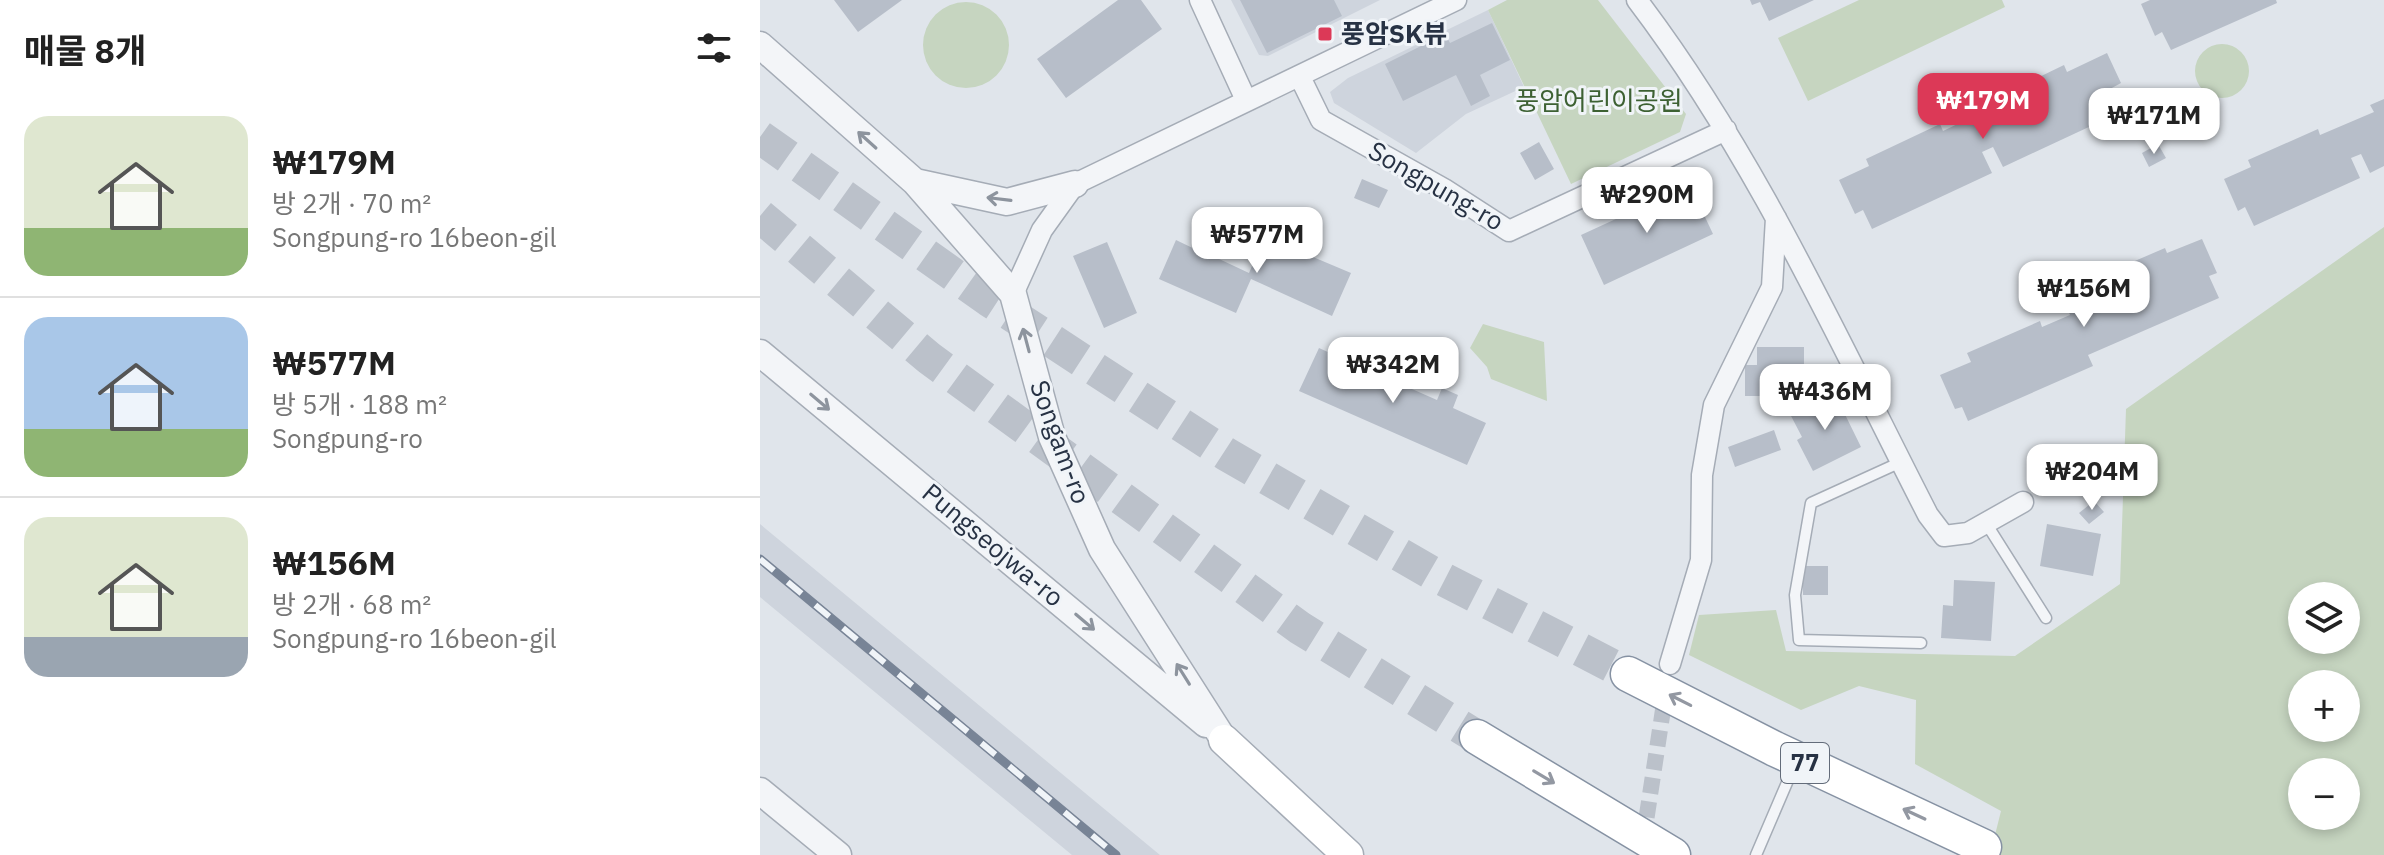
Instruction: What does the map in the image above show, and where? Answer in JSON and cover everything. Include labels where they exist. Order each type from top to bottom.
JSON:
[{"type":"highway","name":"77","points":[[1628,674],[1797,759],[1984,847]]},
{"type":"highway","points":[[1477,737],[1673,855]]},
{"type":"main road","name":"Songam-ro","points":[[1224,740],[1348,855]]},
{"type":"street","points":[[1200,0],[1246,100]]},
{"type":"street","points":[[915,182],[1007,202],[1075,184],[1456,0]]},
{"type":"street","points":[[1637,0],[1726,130],[1776,218],[1928,515],[1944,536],[1968,533],[2023,502]]},
{"type":"street","name":"Songam-ro","points":[[760,45],[915,182],[1013,294],[1052,437],[1102,549],[1224,740]]},
{"type":"street","name":"Songpung-ro","points":[[1300,77],[1321,120],[1444,189],[1509,231],[1726,130]]},
{"type":"street","points":[[1013,294],[1042,230],[1075,184]]},
{"type":"street","points":[[1670,664],[1701,560],[1702,475],[1714,405],[1772,287],[1776,218]]},
{"type":"street","name":"Pungseojwa-ro","points":[[760,353],[1224,740]]},
{"type":"street","points":[[760,791],[838,855]]},
{"type":"lane","points":[[1901,462],[1811,503],[1795,595],[1799,640],[1921,643]]},
{"type":"lane","points":[[1986,523],[2046,618]]},
{"type":"lane","points":[[1756,855],[1797,759]]},
{"type":"shaded area","points":[[1231,0],[1380,0],[1268,56],[1259,55]]},
{"type":"shaded area","points":[[1488,10],[1524,87],[1466,114],[1416,153],[1334,103],[1330,92],[1348,78]]},
{"type":"shaded area","points":[[760,524],[1160,855],[1072,855],[760,597]]},
{"type":"green space","name":"풍암어린이공원","points":[[1507,0],[1598,0],[1686,114],[1680,132],[1571,184],[1488,10]]},
{"type":"green space","points":[[1859,0],[2002,0],[2005,7],[1808,101],[1778,38]]},
{"type":"green space","points":[[958,2],[974,2],[997,14],[1006,28],[1009,45],[1006,62],[997,76],[974,88],[958,88],[942,81],[930,69],[923,53],[923,37],[930,21],[942,9]]},
{"type":"green space","points":[[2222,44],[2241,52],[2249,71],[2241,90],[2222,98],[2203,90],[2195,71],[2203,52]]},
{"type":"green space","points":[[2384,227],[2384,855],[1990,855],[2001,811],[1915,764],[1916,700],[1859,686],[1801,710],[1689,655],[1699,615],[1776,610],[1786,651],[2015,656],[2120,584],[2126,409]]},
{"type":"green space","points":[[1483,324],[1544,342],[1547,401],[1491,379],[1487,367],[1470,348]]},
{"type":"building","points":[[834,0],[902,0],[858,32]]},
{"type":"building","points":[[1118,0],[1141,0],[1162,29],[1066,98],[1037,59]]},
{"type":"building","points":[[1240,0],[1334,0],[1342,16],[1267,53]]},
{"type":"building","points":[[1750,0],[1814,0],[1769,21],[1760,2],[1752,5]]},
{"type":"building","points":[[2150,0],[2276,0],[2277,3],[2171,50],[2162,32],[2155,36],[2141,4]]},
{"type":"building","points":[[1492,23],[1510,60],[1480,75],[1490,96],[1471,106],[1456,75],[1403,101],[1385,64],[1445,34],[1450,43]]},
{"type":"building","points":[[2107,53],[2121,83],[2110,89],[2121,112],[2003,167],[1993,147],[1982,152],[1992,173],[1872,229],[1863,210],[1855,214],[1839,180],[1869,166],[1866,159],[1940,124],[1943,131],[2005,101],[2002,95],[2064,65],[2067,72]]},
{"type":"building","points":[[2384,99],[2384,166],[2370,173],[2361,154],[2351,158],[2360,178],[2254,226],[2245,207],[2238,211],[2224,179],[2251,167],[2248,160],[2318,129],[2320,135],[2374,112],[2370,105]]},
{"type":"building","points":[[1539,142],[1554,169],[1535,180],[1520,153]]},
{"type":"building","points":[[2158,144],[2166,158],[2149,167],[2142,153]]},
{"type":"building","points":[[1362,179],[1388,190],[1379,208],[1354,198]]},
{"type":"building","points":[[1690,185],[1713,234],[1604,285],[1581,235]]},
{"type":"building","points":[[1265,236],[1299,250],[1304,239],[1319,246],[1313,257],[1351,273],[1332,316],[1251,279],[1236,313],[1159,279],[1176,240],[1203,253],[1208,242],[1221,248],[1217,258],[1249,273]]},
{"type":"building","points":[[2202,239],[2217,273],[2209,276],[2219,298],[2088,355],[2093,366],[1968,421],[1962,407],[1955,409],[1940,375],[1971,362],[1967,353],[2040,321],[2042,327],[2070,315],[2065,304],[2097,290],[2093,279],[2165,248],[2167,253]]},
{"type":"building","points":[[1107,242],[1137,313],[1104,328],[1073,256]]},
{"type":"building","points":[[1757,347],[1804,347],[1804,396],[1745,396],[1745,365],[1757,365]]},
{"type":"building","points":[[1319,348],[1352,363],[1357,351],[1370,356],[1364,368],[1437,400],[1442,388],[1458,395],[1453,408],[1486,423],[1467,465],[1299,391]]},
{"type":"building","points":[[1834,392],[1861,447],[1813,471],[1797,440],[1802,437],[1790,414]]},
{"type":"building","points":[[1774,430],[1781,450],[1735,467],[1728,447]]},
{"type":"building","points":[[2094,501],[2104,512],[2089,524],[2079,513]]},
{"type":"building","points":[[2047,524],[2101,534],[2093,576],[2040,566]]},
{"type":"building","points":[[1803,566],[1828,566],[1828,595],[1803,595]]},
{"type":"building","points":[[1954,580],[1995,582],[1991,641],[1941,638],[1943,605],[1953,606]]},
{"type":"tunnel","points":[[760,137],[989,300],[1226,454],[1437,576],[1628,674]]},
{"type":"tunnel","points":[[760,216],[929,358],[1300,628],[1477,737]]},
{"type":"tunnel","points":[[1643,841],[1666,690]]},
{"type":"railway","points":[[760,559],[1116,855]]},
{"type":"place","name":"풍암SK뷰","points":[[1325,34]]}]
